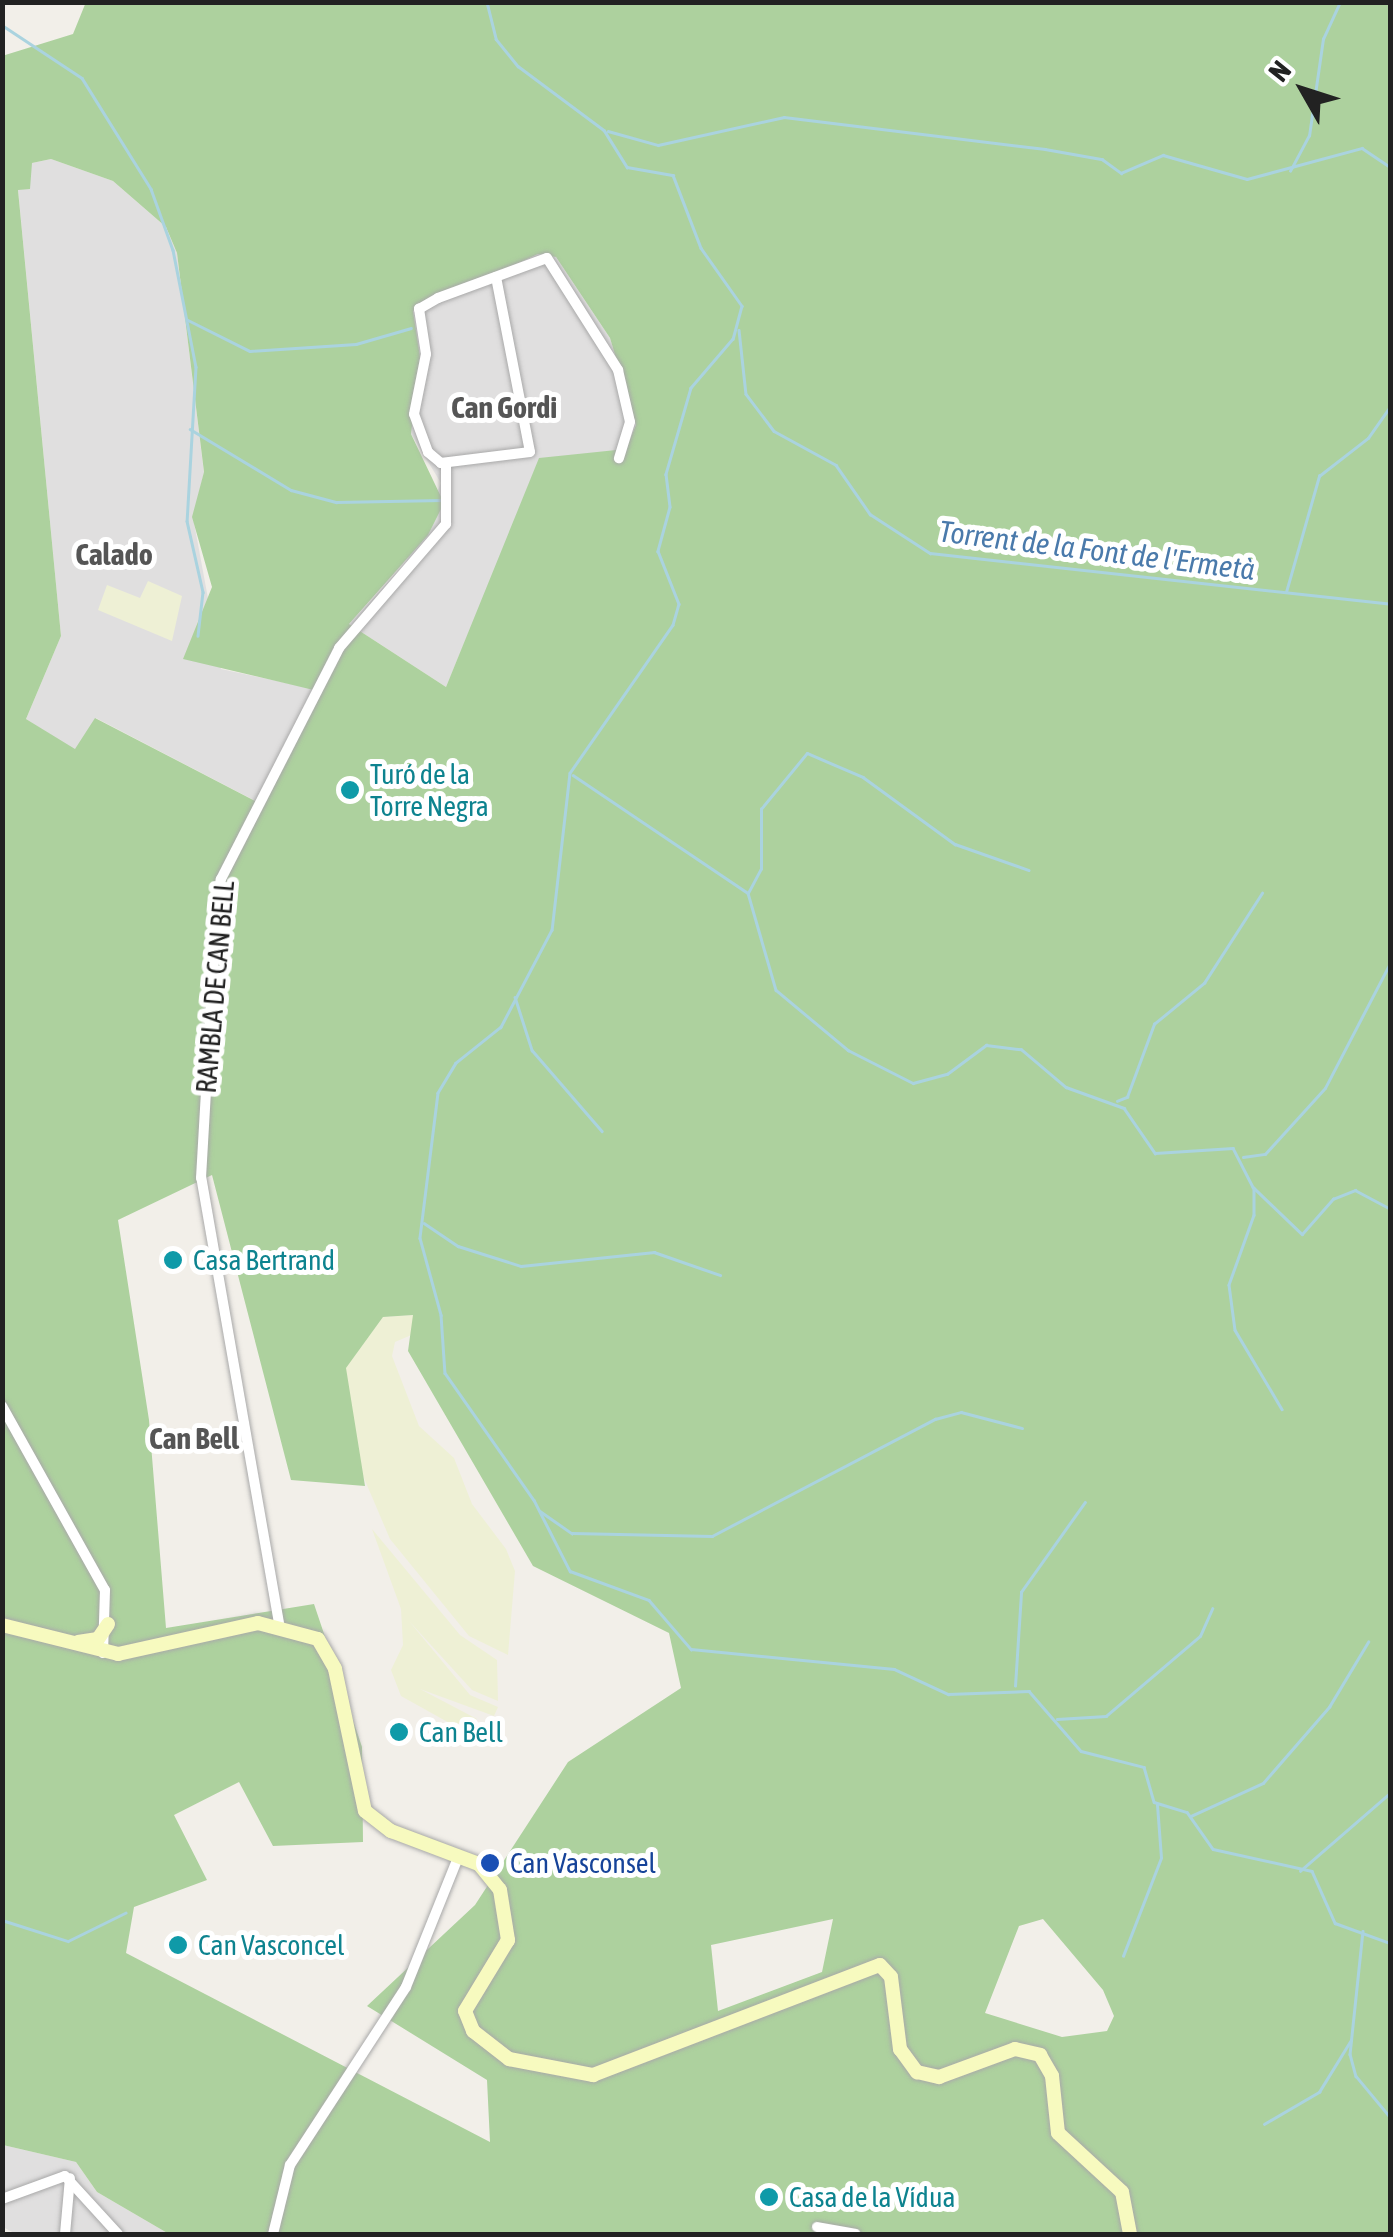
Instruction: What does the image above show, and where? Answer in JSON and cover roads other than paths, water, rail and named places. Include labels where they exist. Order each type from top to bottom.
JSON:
[{"type":"main road","points":[[108,1624],[110,1650]]},
{"type":"main road","points":[[56,1642],[90,1642],[108,1624]]},
{"type":"main road","points":[[2,1625],[56,1642],[110,1650],[279,1624],[318,1638],[332,1662],[365,1811],[391,1831],[459,1855],[489,1873],[508,1910],[506,1948],[465,2011],[473,2031],[509,2059],[594,2075],[706,2026],[786,2007],[874,1963],[891,1977],[900,2049],[917,2072],[940,2076],[1014,2050],[1040,2056],[1052,2076],[1058,2132],[1122,2192],[1130,2234]]},
{"type":"street","points":[[496,278],[530,452],[446,463],[416,432],[426,354],[419,309],[496,278],[547,258],[618,370],[630,422],[619,458]]},
{"type":"street","name":"RAMBLA DE CAN BELL","points":[[279,1624],[200,1178],[217,903],[330,664],[446,524],[446,463]]},
{"type":"street","points":[[2,1406],[98,1575],[108,1624]]},
{"type":"street","points":[[272,2234],[290,2165],[406,1987],[459,1855]]},
{"type":"street","points":[[2,2198],[70,2178]]},
{"type":"street","points":[[65,2234],[70,2178]]},
{"type":"street","points":[[70,2178],[118,2234]]},
{"type":"street","points":[[817,2227],[855,2234]]},
{"type":"waterway","points":[[487,2],[496,39],[518,66],[604,130],[627,167],[673,175],[701,248],[742,306],[733,339],[691,388],[666,474],[670,507],[658,551],[679,604],[673,625],[570,773],[552,930],[501,1027],[456,1063],[438,1093],[420,1238],[441,1315],[445,1373],[534,1500],[570,1571],[649,1600],[691,1649],[894,1669],[948,1694],[1029,1691],[1081,1751],[1144,1767],[1154,1802],[1187,1812],[1213,1849],[1312,1871],[1335,1923],[1390,1943]]},
{"type":"waterway","points":[[1290,171],[1309,136],[1323,39],[1340,2]]},
{"type":"waterway","points":[[2,25],[82,78],[151,189],[173,250],[196,367],[187,521],[203,592],[198,636]]},
{"type":"waterway","points":[[608,131],[658,145],[784,117],[1045,149],[1102,159],[1121,173],[1163,155],[1247,179],[1362,148],[1390,167]]},
{"type":"waterway","points":[[188,320],[250,351],[356,344],[411,328]]},
{"type":"waterway","name":"Torrent de la Font de l'Ermetà","points":[[739,330],[746,394],[774,431],[836,465],[870,514],[930,553],[1390,604]]},
{"type":"waterway","points":[[1286,592],[1319,476],[1368,438],[1390,406]]},
{"type":"waterway","points":[[190,429],[291,490],[336,502],[442,500]]},
{"type":"waterway","points":[[748,893],[761,869],[761,809],[807,753],[863,777],[955,844],[1029,870]]},
{"type":"waterway","points":[[573,775],[748,893],[776,990],[848,1050],[913,1083],[947,1074],[986,1045],[1021,1049],[1066,1087],[1124,1108],[1155,1153],[1233,1148],[1253,1187],[1302,1234],[1333,1199],[1355,1190],[1390,1209]]},
{"type":"waterway","points":[[1117,1101],[1127,1097],[1154,1024],[1204,983],[1262,893]]},
{"type":"waterway","points":[[1243,1157],[1265,1154],[1325,1088],[1390,963]]},
{"type":"waterway","points":[[515,997],[532,1050],[602,1131]]},
{"type":"waterway","points":[[1254,1188],[1254,1215],[1229,1285],[1235,1330],[1282,1409]]},
{"type":"waterway","points":[[424,1223],[458,1246],[521,1266],[654,1252],[720,1275]]},
{"type":"waterway","points":[[540,1511],[572,1533],[712,1536],[935,1419],[961,1412],[1022,1428]]},
{"type":"waterway","points":[[1015,1686],[1021,1592],[1085,1502]]},
{"type":"waterway","points":[[1057,1719],[1106,1716],[1200,1636],[1212,1609]]},
{"type":"waterway","points":[[1191,1816],[1263,1783],[1329,1707],[1368,1642]]},
{"type":"waterway","points":[[1300,1871],[1390,1793]]},
{"type":"waterway","points":[[1123,1956],[1161,1858],[1157,1805]]},
{"type":"waterway","points":[[2,1920],[68,1941],[125,1913]]},
{"type":"waterway","points":[[1363,1931],[1350,2054],[1356,2076],[1390,2117]]},
{"type":"waterway","points":[[1264,2124],[1319,2092],[1351,2040]]},
{"type":"place","name":"Turó de la Torre Negra","points":[[350,790]]},
{"type":"place","name":"Casa Bertrand","points":[[173,1260]]},
{"type":"place","name":"Can Bell","points":[[399,1732]]},
{"type":"place","name":"Can Vasconsel","points":[[490,1863]]},
{"type":"place","name":"Can Vasconcel","points":[[178,1945]]},
{"type":"place","name":"Casa de la Vídua","points":[[769,2197]]},
{"type":"district","name":"Can Gordi","points":[[504,407]]},
{"type":"district","name":"Calado","points":[[114,554]]},
{"type":"district","name":"Can Bell","points":[[194,1438]]}]
